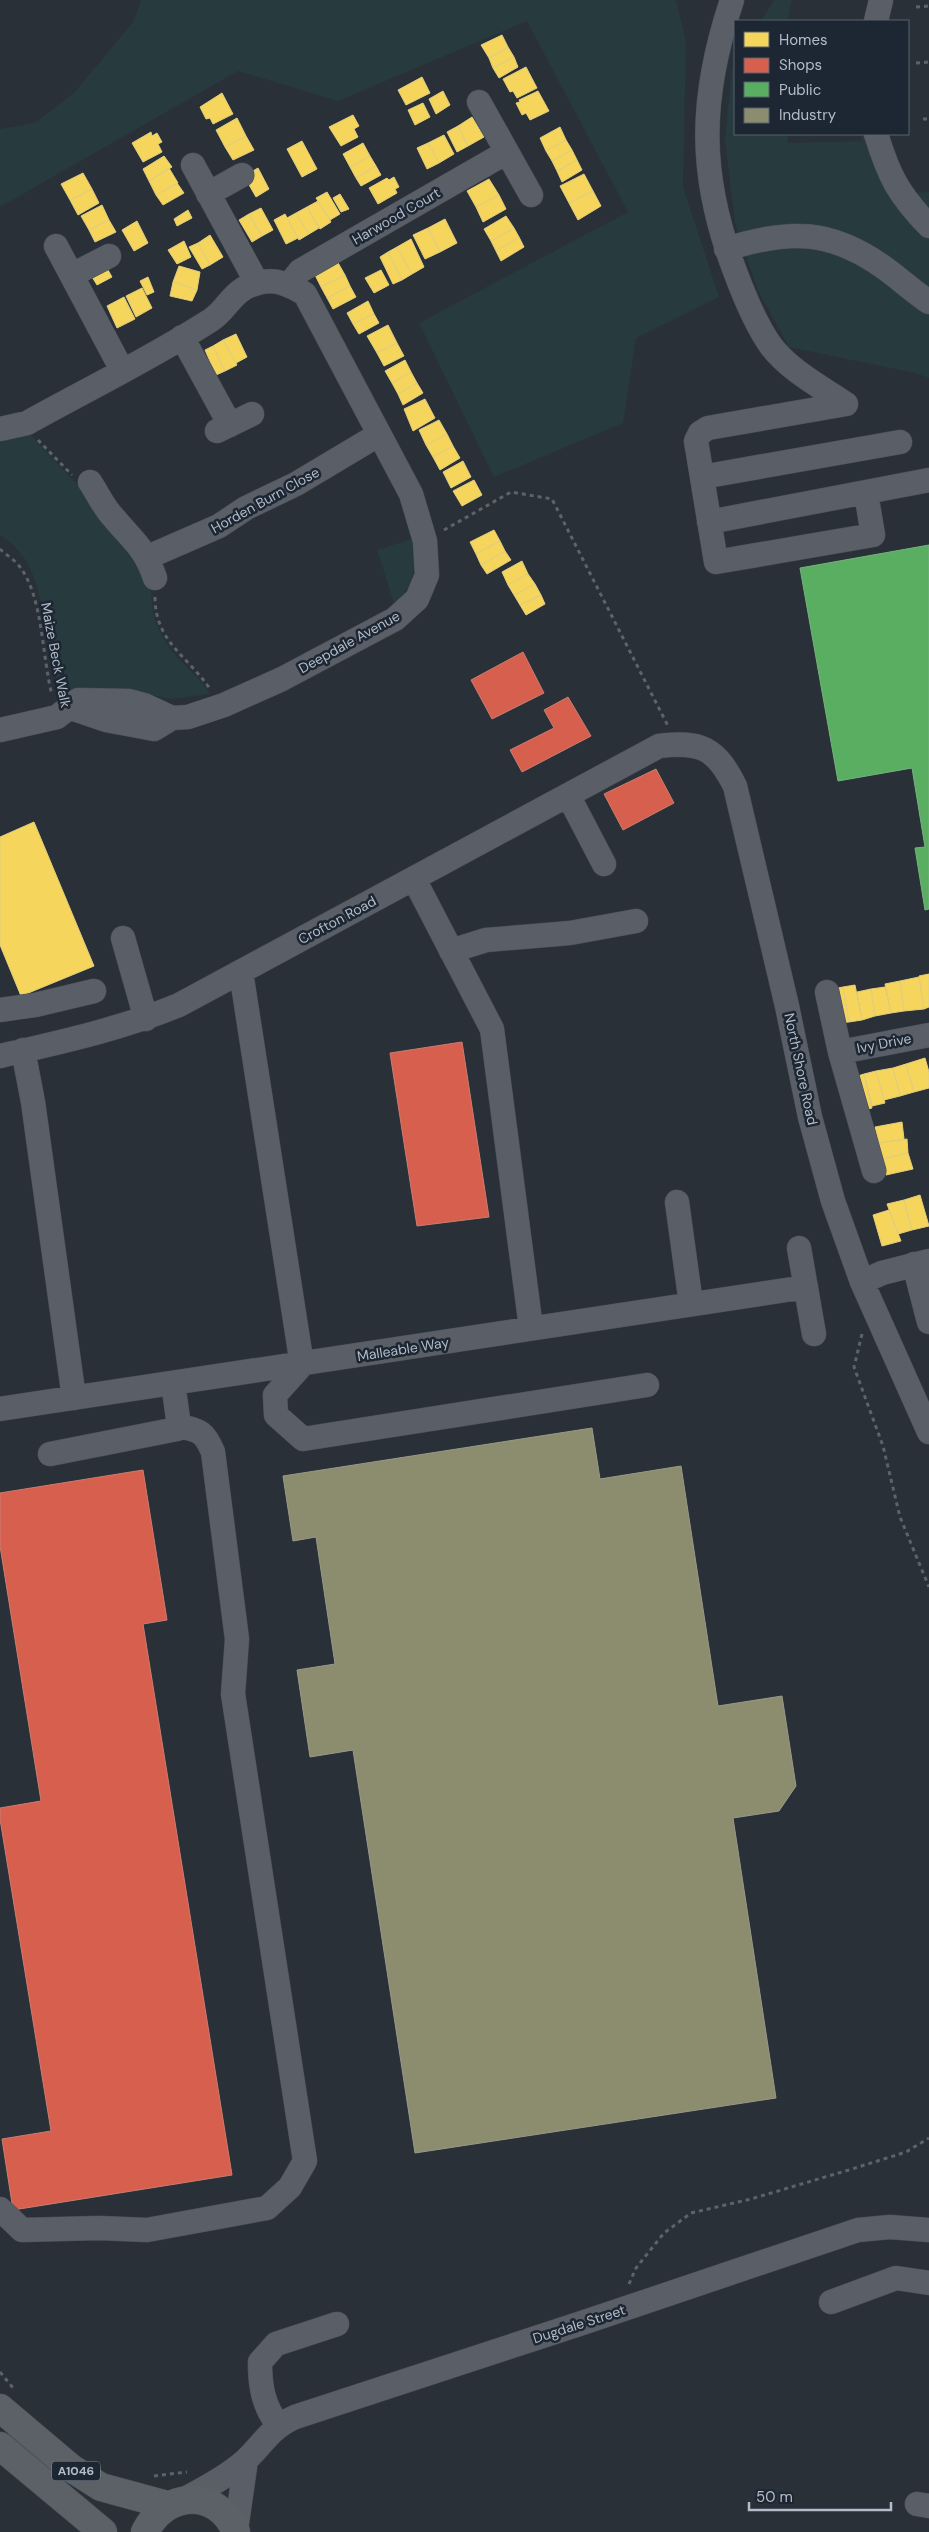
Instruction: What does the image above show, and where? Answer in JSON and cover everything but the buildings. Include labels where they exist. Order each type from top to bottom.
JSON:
[{"type":"main road","name":"A1046","points":[[0,2408],[72,2468],[101,2487],[175,2502],[201,2501],[217,2508],[230,2520],[236,2531]]},
{"type":"main road","name":"A1046","points":[[0,2446],[103,2532]]},
{"type":"main road","points":[[145,2532],[152,2518],[175,2502]]},
{"type":"street","points":[[732,0],[720,38],[712,77],[706,150],[713,203],[726,249],[747,302],[771,346],[788,363],[846,404],[708,428],[700,433],[696,441],[716,562],[873,535],[866,493]]},
{"type":"street","points":[[876,20],[880,0]]},
{"type":"street","points":[[479,102],[531,195]]},
{"type":"street","points":[[876,135],[888,172],[908,205],[929,226]]},
{"type":"street","name":"Harwood Court","points":[[289,285],[300,271],[507,152]]},
{"type":"street","points":[[193,165],[258,283]]},
{"type":"street","points":[[208,194],[242,175]]},
{"type":"street","points":[[726,249],[762,238],[794,235],[828,238],[858,250],[929,302]]},
{"type":"street","points":[[56,246],[122,370]]},
{"type":"street","points":[[72,275],[109,256]]},
{"type":"street","points":[[0,429],[27,423],[182,337],[213,318],[231,298],[258,283],[274,281],[289,285]]},
{"type":"street","name":"Deepdale Avenue","points":[[63,712],[154,729],[172,718],[188,717],[224,705],[282,679],[395,619],[417,599],[426,575],[425,541],[411,494],[378,435],[305,294],[289,285]]},
{"type":"street","points":[[182,337],[224,428],[252,414]]},
{"type":"street","points":[[789,413],[805,376]]},
{"type":"street","name":"Horden Burn Close","points":[[152,567],[246,508],[296,484],[378,435]]},
{"type":"street","points":[[702,477],[900,442]]},
{"type":"street","points":[[709,522],[929,480]]},
{"type":"street","points":[[90,482],[113,517],[131,535],[152,567]]},
{"type":"street","points":[[0,730],[63,712]]},
{"type":"street","name":"Crofton Road","points":[[0,1056],[100,1033],[146,1019],[179,1005],[568,795],[664,737]]},
{"type":"street","name":"North Shore Road","points":[[664,737],[705,749],[724,763],[735,786],[785,997],[810,1118],[833,1201],[874,1311],[929,1432]]},
{"type":"street","points":[[568,795],[604,864]]},
{"type":"street","points":[[414,879],[492,1029],[531,1328]]},
{"type":"street","points":[[454,956],[486,940],[570,933],[636,922]]},
{"type":"street","points":[[123,938],[146,1019]]},
{"type":"street","points":[[240,972],[302,1365],[275,1395],[276,1415],[303,1439],[647,1385]]},
{"type":"street","points":[[0,1010],[35,1006],[94,991]]},
{"type":"street","points":[[827,992],[840,1052],[874,1171]]},
{"type":"street","name":"Ivy Drive","points":[[840,1052],[929,1035]]},
{"type":"street","points":[[23,1050],[33,1102],[74,1398]]},
{"type":"street","points":[[677,1202],[691,1304]]},
{"type":"street","points":[[799,1248],[814,1334]]},
{"type":"street","points":[[862,1282],[921,1262],[929,1322]]},
{"type":"street","name":"Malleable Way","points":[[0,1408],[302,1365],[531,1328],[806,1287]]},
{"type":"street","points":[[173,1383],[179,1426]]},
{"type":"street","points":[[0,2208],[22,2230],[99,2228],[147,2230],[267,2208],[290,2186],[304,2161],[233,1694],[236,1639],[212,1452],[207,1438],[200,1431],[179,1426],[170,1432],[50,1454]]},
{"type":"street","name":"Dugdale Street","points":[[175,2502],[227,2475],[246,2460],[278,2425],[295,2417],[582,2324],[858,2230],[890,2227],[929,2230]]},
{"type":"street","points":[[831,2302],[896,2278],[929,2283]]},
{"type":"street","points":[[278,2425],[269,2413],[260,2386],[260,2362],[276,2344],[336,2324]]},
{"type":"street","points":[[236,2531],[246,2460]]},
{"type":"path","points":[[916,6],[929,6]]},
{"type":"path","points":[[916,63],[929,62]]},
{"type":"path","points":[[923,119],[929,119]]},
{"type":"path","points":[[425,541],[511,492],[552,499],[664,737]]},
{"type":"path","name":"Maize Beck Walk","points":[[0,549],[20,567],[30,584],[38,613],[42,647],[63,712]]},
{"type":"path","points":[[152,567],[156,610],[163,633],[180,655],[203,678],[214,696]]},
{"type":"path","points":[[874,1311],[866,1324],[854,1367],[883,1446],[900,1517],[929,1587]]},
{"type":"path","points":[[627,2289],[636,2268],[664,2233],[691,2213],[752,2199],[906,2152],[929,2138]]},
{"type":"path","points":[[146,2476],[164,2476],[190,2472]]},
{"type":"green space","points":[[141,0],[676,0],[686,41],[683,187],[719,297],[636,338],[623,423],[494,477],[419,323],[628,212],[527,21],[338,101],[238,71],[0,207],[0,129],[35,123],[74,93],[134,21]]},
{"type":"green space","points":[[774,0],[792,0],[787,20],[762,20]]},
{"type":"green space","points":[[734,65],[734,135],[787,135],[788,143],[862,141],[861,135],[887,135],[910,193],[929,192],[929,378],[915,373],[789,347],[758,291],[735,222],[725,139],[732,68]]},
{"type":"green space","points":[[29,433],[95,504],[125,542],[149,584],[154,615],[163,637],[173,652],[206,687],[210,694],[171,699],[127,690],[102,688],[64,692],[61,688],[51,662],[42,606],[32,573],[25,559],[14,546],[0,535],[0,442]]},
{"type":"green space","points":[[415,538],[415,565],[411,582],[401,597],[394,603],[377,550]]}]
